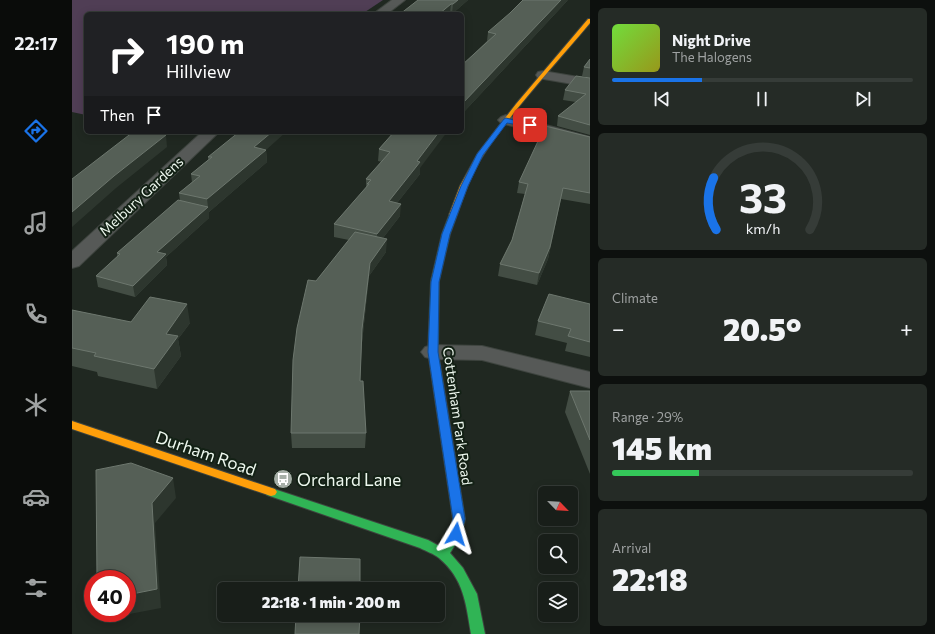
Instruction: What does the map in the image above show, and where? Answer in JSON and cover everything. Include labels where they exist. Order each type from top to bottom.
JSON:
[{"type":"street","points":[[382,12],[399,0]]},
{"type":"street","name":"Cottenham Park Road","points":[[443,554],[456,534],[459,519],[433,352],[435,282],[446,234],[464,186],[480,154],[506,120],[590,20]]},
{"type":"street","points":[[543,75],[590,83]]},
{"type":"street","points":[[506,120],[530,125],[590,142]]},
{"type":"street","name":"Melbury Gardens","points":[[72,262],[171,167],[209,134]]},
{"type":"street","points":[[433,352],[482,353],[590,380]]},
{"type":"street","name":"Durham Road","points":[[72,425],[424,544],[443,554]]},
{"type":"street","points":[[443,554],[460,572],[471,594],[478,634]]},
{"type":"shaded area","points":[[72,0],[383,0],[365,12],[84,12],[84,115],[72,112]]},
{"type":"building","points":[[418,0],[458,0],[441,12],[403,12]]},
{"type":"building","points":[[523,0],[561,0],[464,102],[464,63],[496,34],[488,32]]},
{"type":"building","points":[[590,59],[590,68],[584,67]]},
{"type":"building","points":[[576,76],[590,78],[590,125],[558,116],[586,94],[565,90]]},
{"type":"building","points":[[545,126],[590,137],[590,193],[563,188],[550,247],[539,273],[500,264],[512,240],[528,184],[519,182]]},
{"type":"building","points":[[130,134],[166,135],[114,176],[72,212],[72,179]]},
{"type":"building","points":[[237,134],[270,134],[254,147],[266,150],[207,199],[179,193],[200,176],[191,174],[212,157],[208,157]]},
{"type":"building","points":[[392,134],[437,134],[417,161],[420,162],[389,201],[401,204],[377,234],[334,224],[369,184],[367,184],[371,180],[366,179],[390,152],[379,149]]},
{"type":"building","points":[[178,200],[208,207],[157,252],[166,254],[133,286],[96,276],[120,254],[117,253]]},
{"type":"building","points":[[355,232],[387,239],[370,263],[362,329],[360,381],[363,381],[366,433],[291,433],[293,360],[297,328],[308,280],[316,281]]},
{"type":"building","points":[[549,294],[590,304],[590,342],[568,336],[571,329],[538,321]]},
{"type":"building","points":[[150,297],[187,304],[166,334],[178,336],[154,369],[94,356],[96,353],[72,348],[72,310],[131,322]]},
{"type":"building","points":[[570,391],[590,391],[590,440]]},
{"type":"building","points":[[131,463],[173,478],[152,503],[157,589],[136,593],[136,570],[97,570],[96,470]]},
{"type":"building","points":[[300,557],[360,559],[360,582],[298,582]]},
{"type":"building","points":[[296,622],[360,622],[359,634],[295,634]]},
{"type":"traffic: fast","points":[[443,554],[456,534],[459,519],[433,352],[435,281],[446,234],[453,215]]},
{"type":"traffic: fast","points":[[271,492],[424,544],[443,554],[459,572],[471,594],[478,634]]},
{"type":"traffic: slow","points":[[453,215],[464,186],[480,154],[518,105],[590,20]]},
{"type":"traffic: slow","points":[[72,425],[271,492]]},
{"type":"place","name":"Orchard Lane","points":[[283,479]]},
{"type":"route","points":[[456,534],[459,519],[433,352],[435,282],[446,234],[464,186],[480,154],[506,120],[530,125]]}]
